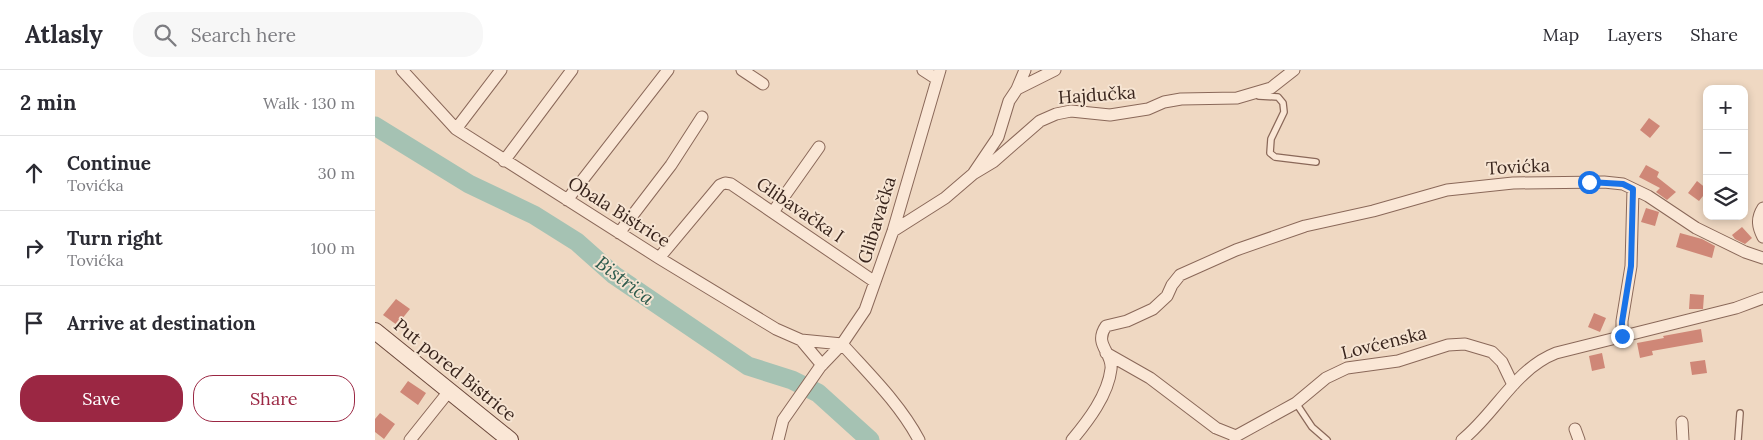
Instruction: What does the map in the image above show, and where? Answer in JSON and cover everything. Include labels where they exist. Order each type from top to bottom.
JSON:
[{"type":"street","name":"Obala Bistrice","points":[[402,70],[456,130],[659,258],[776,329],[801,340],[842,344]]},
{"type":"street","points":[[456,130],[501,70]]},
{"type":"street","points":[[504,161],[572,70]]},
{"type":"street","points":[[567,200],[668,70]]},
{"type":"street","points":[[742,70],[763,84]]},
{"type":"street","points":[[923,70],[938,74]]},
{"type":"street","points":[[893,232],[945,198],[973,174],[998,138],[1009,101],[1017,89],[1025,70]]},
{"type":"street","points":[[1017,89],[1055,70]]},
{"type":"street","name":"Hajdučka","points":[[973,174],[993,162],[1040,121],[1056,114],[1071,111],[1110,115],[1148,109],[1163,102],[1181,99],[1237,98],[1271,88],[1294,70]]},
{"type":"street","name":"Glibavačka","points":[[778,440],[783,420],[821,366],[842,344],[865,310],[893,232],[938,74]]},
{"type":"street","points":[[619,233],[671,165],[702,117]]},
{"type":"street","points":[[773,212],[819,148]]},
{"type":"street","name":"Tovićka","points":[[1072,440],[1103,396],[1111,369],[1110,359],[1102,346],[1101,338],[1106,326],[1127,321],[1153,309],[1167,296],[1172,285],[1180,275],[1236,250],[1305,226],[1405,203],[1447,190],[1513,183],[1604,182],[1623,184],[1648,196],[1696,228],[1745,252],[1763,258]]},
{"type":"street","name":"Glibavačka I","points":[[659,258],[721,185],[725,183],[731,184],[875,282]]},
{"type":"street","points":[[1622,336],[1622,322],[1631,266],[1633,189]]},
{"type":"street","points":[[1763,208],[1759,215],[1758,227],[1763,237]]},
{"type":"street","points":[[1461,440],[1475,430],[1513,385],[1543,358],[1556,353],[1735,308],[1763,298]]},
{"type":"street","name":"Put pored Bistrice","points":[[375,331],[450,390],[503,438]]},
{"type":"street","points":[[801,340],[821,366]]},
{"type":"street","points":[[842,344],[875,380],[911,426],[919,440]]},
{"type":"street","name":"Lovćenska","points":[[1235,438],[1296,404],[1326,378],[1347,368],[1398,361],[1448,344],[1465,344],[1492,352],[1502,362],[1513,385]]},
{"type":"street","points":[[1106,352],[1150,378],[1216,428],[1235,438]]},
{"type":"street","points":[[410,440],[450,390]]},
{"type":"street","points":[[1682,422],[1683,440]]},
{"type":"lane","points":[[1237,98],[1267,95],[1278,97],[1283,103],[1284,112],[1271,139],[1270,152],[1275,157],[1316,162]]},
{"type":"lane","points":[[1296,404],[1312,427],[1327,440]]},
{"type":"lane","points":[[1738,440],[1740,414]]},
{"type":"building","points":[[1649,118],[1660,126],[1650,138],[1640,130]]},
{"type":"building","points":[[1646,165],[1659,172],[1657,177],[1676,192],[1667,200],[1656,192],[1660,188],[1639,177]]},
{"type":"building","points":[[1697,181],[1703,186],[1703,196],[1699,201],[1688,193]]},
{"type":"building","points":[[1646,208],[1659,212],[1655,226],[1641,222]]},
{"type":"building","points":[[1742,227],[1752,238],[1745,244],[1735,239],[1732,235]]},
{"type":"building","points":[[1680,233],[1702,239],[1715,246],[1712,258],[1676,247]]},
{"type":"building","points":[[1690,294],[1704,295],[1703,309],[1689,309]]},
{"type":"building","points":[[396,299],[410,309],[397,325],[383,315]]},
{"type":"building","points":[[1594,313],[1606,318],[1600,332],[1588,327]]},
{"type":"building","points":[[1701,329],[1703,342],[1652,351],[1653,355],[1640,358],[1637,343]]},
{"type":"building","points":[[1602,353],[1605,368],[1592,371],[1589,356]]},
{"type":"building","points":[[1705,360],[1707,373],[1692,375],[1690,362]]},
{"type":"building","points":[[408,381],[426,393],[418,405],[400,392]]},
{"type":"building","points":[[380,413],[395,424],[384,439],[375,432],[375,419]]},
{"type":"waterway","name":"Bistrica","points":[[375,126],[469,184],[534,215],[577,242],[614,275],[748,366],[792,380],[818,393],[870,440]]},
{"type":"route","points":[[1589,182],[1623,184],[1633,189],[1631,266],[1622,322],[1622,336]]}]
